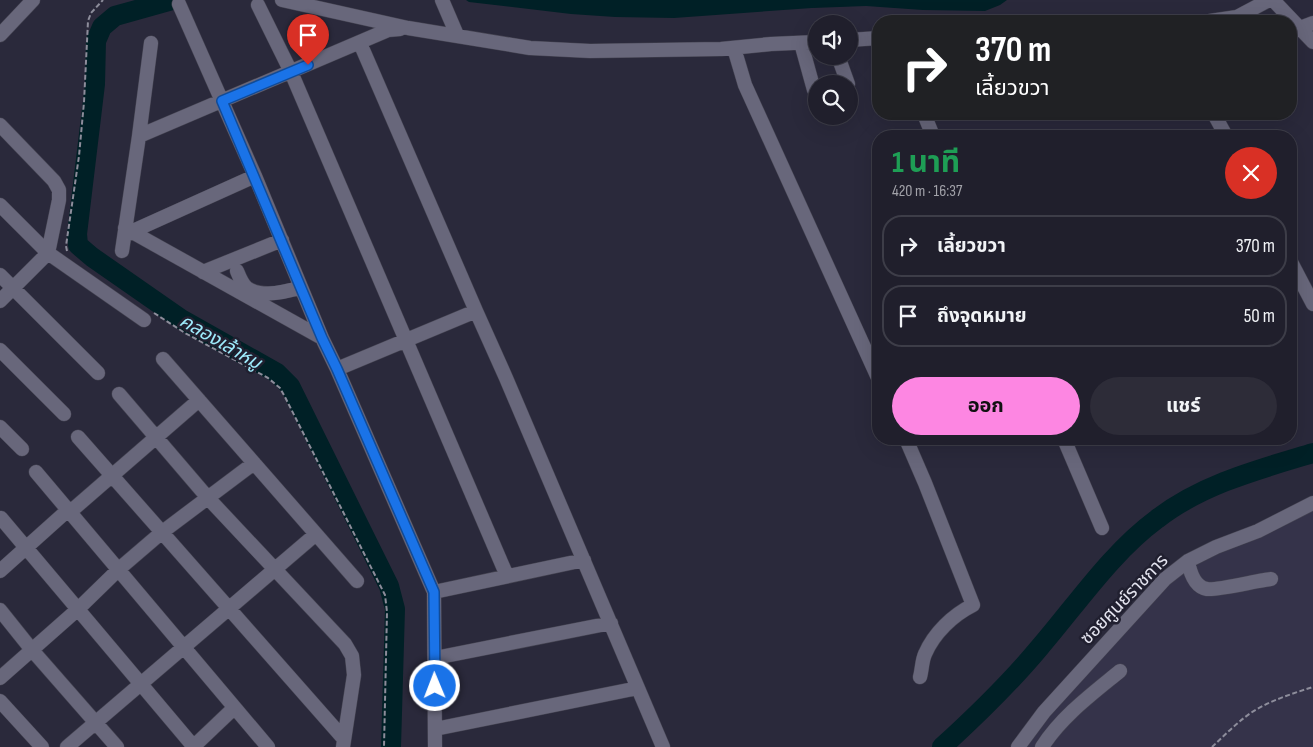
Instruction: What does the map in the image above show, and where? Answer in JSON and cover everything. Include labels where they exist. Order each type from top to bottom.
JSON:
[{"type":"street","points":[[0,30],[27,0]]},
{"type":"street","points":[[0,35],[33,0]]},
{"type":"street","points":[[282,0],[408,28],[530,48],[590,51],[734,48],[808,43]]},
{"type":"street","points":[[442,0],[457,35]]},
{"type":"street","points":[[1241,15],[1269,0]]},
{"type":"street","points":[[1273,0],[1288,15]]},
{"type":"street","points":[[179,4],[282,240],[322,338],[434,592],[435,747]]},
{"type":"street","points":[[258,4],[291,72],[507,576]]},
{"type":"street","points":[[139,136],[388,30],[408,28]]},
{"type":"street","points":[[1301,28],[1313,42]]},
{"type":"street","points":[[858,39],[872,38]]},
{"type":"street","points":[[360,42],[663,747]]},
{"type":"street","points":[[122,251],[129,229],[150,43]]},
{"type":"street","points":[[801,43],[810,75]]},
{"type":"street","points":[[734,48],[745,86],[872,365]]},
{"type":"street","points":[[0,125],[54,181],[59,190],[59,200],[48,253],[0,301]]},
{"type":"street","points":[[129,229],[254,176]]},
{"type":"street","points":[[0,205],[48,253],[147,314]]},
{"type":"street","points":[[129,229],[322,338]]},
{"type":"street","points":[[203,272],[282,240]]},
{"type":"street","points":[[237,271],[246,288],[259,292],[276,293],[301,287]]},
{"type":"street","points":[[1297,273],[1313,304]]},
{"type":"street","points":[[0,275],[98,373]]},
{"type":"street","points":[[337,369],[476,311]]},
{"type":"street","points":[[0,350],[64,414]]},
{"type":"street","points":[[163,359],[357,581]]},
{"type":"street","points":[[119,394],[208,498],[344,644],[352,656],[354,675],[343,743]]},
{"type":"street","points":[[0,571],[199,400]]},
{"type":"street","points":[[0,427],[22,449]]},
{"type":"street","points":[[78,437],[343,743]]},
{"type":"street","points":[[909,445],[972,605],[951,619],[938,634],[925,654],[920,677]]},
{"type":"street","points":[[1067,445],[1102,528]]},
{"type":"street","points":[[0,678],[161,533],[254,463]]},
{"type":"street","points":[[36,472],[268,747]]},
{"type":"street","name":"ซอยศูนย์ราชการ","points":[[1018,747],[1044,712],[1148,595],[1165,579],[1188,561],[1216,547],[1258,531],[1313,503]]},
{"type":"street","points":[[1,518],[194,747],[234,708]]},
{"type":"street","points":[[68,747],[316,534]]},
{"type":"street","points":[[434,592],[584,560]]},
{"type":"street","points":[[1188,561],[1190,571],[1197,583],[1208,590],[1271,579]]},
{"type":"street","points":[[0,610],[32,650],[117,747]]},
{"type":"street","points":[[434,658],[611,623]]},
{"type":"street","points":[[1042,747],[1052,731],[1066,716],[1120,671]]},
{"type":"street","points":[[435,729],[638,688]]},
{"type":"street","points":[[0,701],[42,747]]},
{"type":"path","points":[[69,254],[66,246],[79,156],[84,102],[86,33],[91,13],[103,0]]},
{"type":"path","points":[[147,314],[268,378],[280,388],[285,397],[385,595],[387,612],[384,747]]},
{"type":"path","points":[[1212,747],[1235,725],[1256,710],[1280,698],[1313,687]]},
{"type":"shaded area","points":[[466,0],[1007,0],[985,11],[923,10],[866,6],[674,18],[571,14],[469,2]]},
{"type":"shaded area","points":[[1313,504],[1313,747],[1016,747],[1175,573],[1209,557],[1247,543]]},
{"type":"waterway","name":"คลองเล้าหมู","points":[[172,0],[115,16],[102,27],[96,41],[95,84],[77,234],[78,245],[92,257],[181,319],[277,373],[290,386],[389,586],[395,609],[391,747]]},
{"type":"waterway","points":[[942,747],[1017,673],[1095,580],[1140,532],[1174,507],[1212,487],[1313,453]]},
{"type":"route","points":[[308,65],[222,101],[322,338],[434,592],[435,686]]}]
